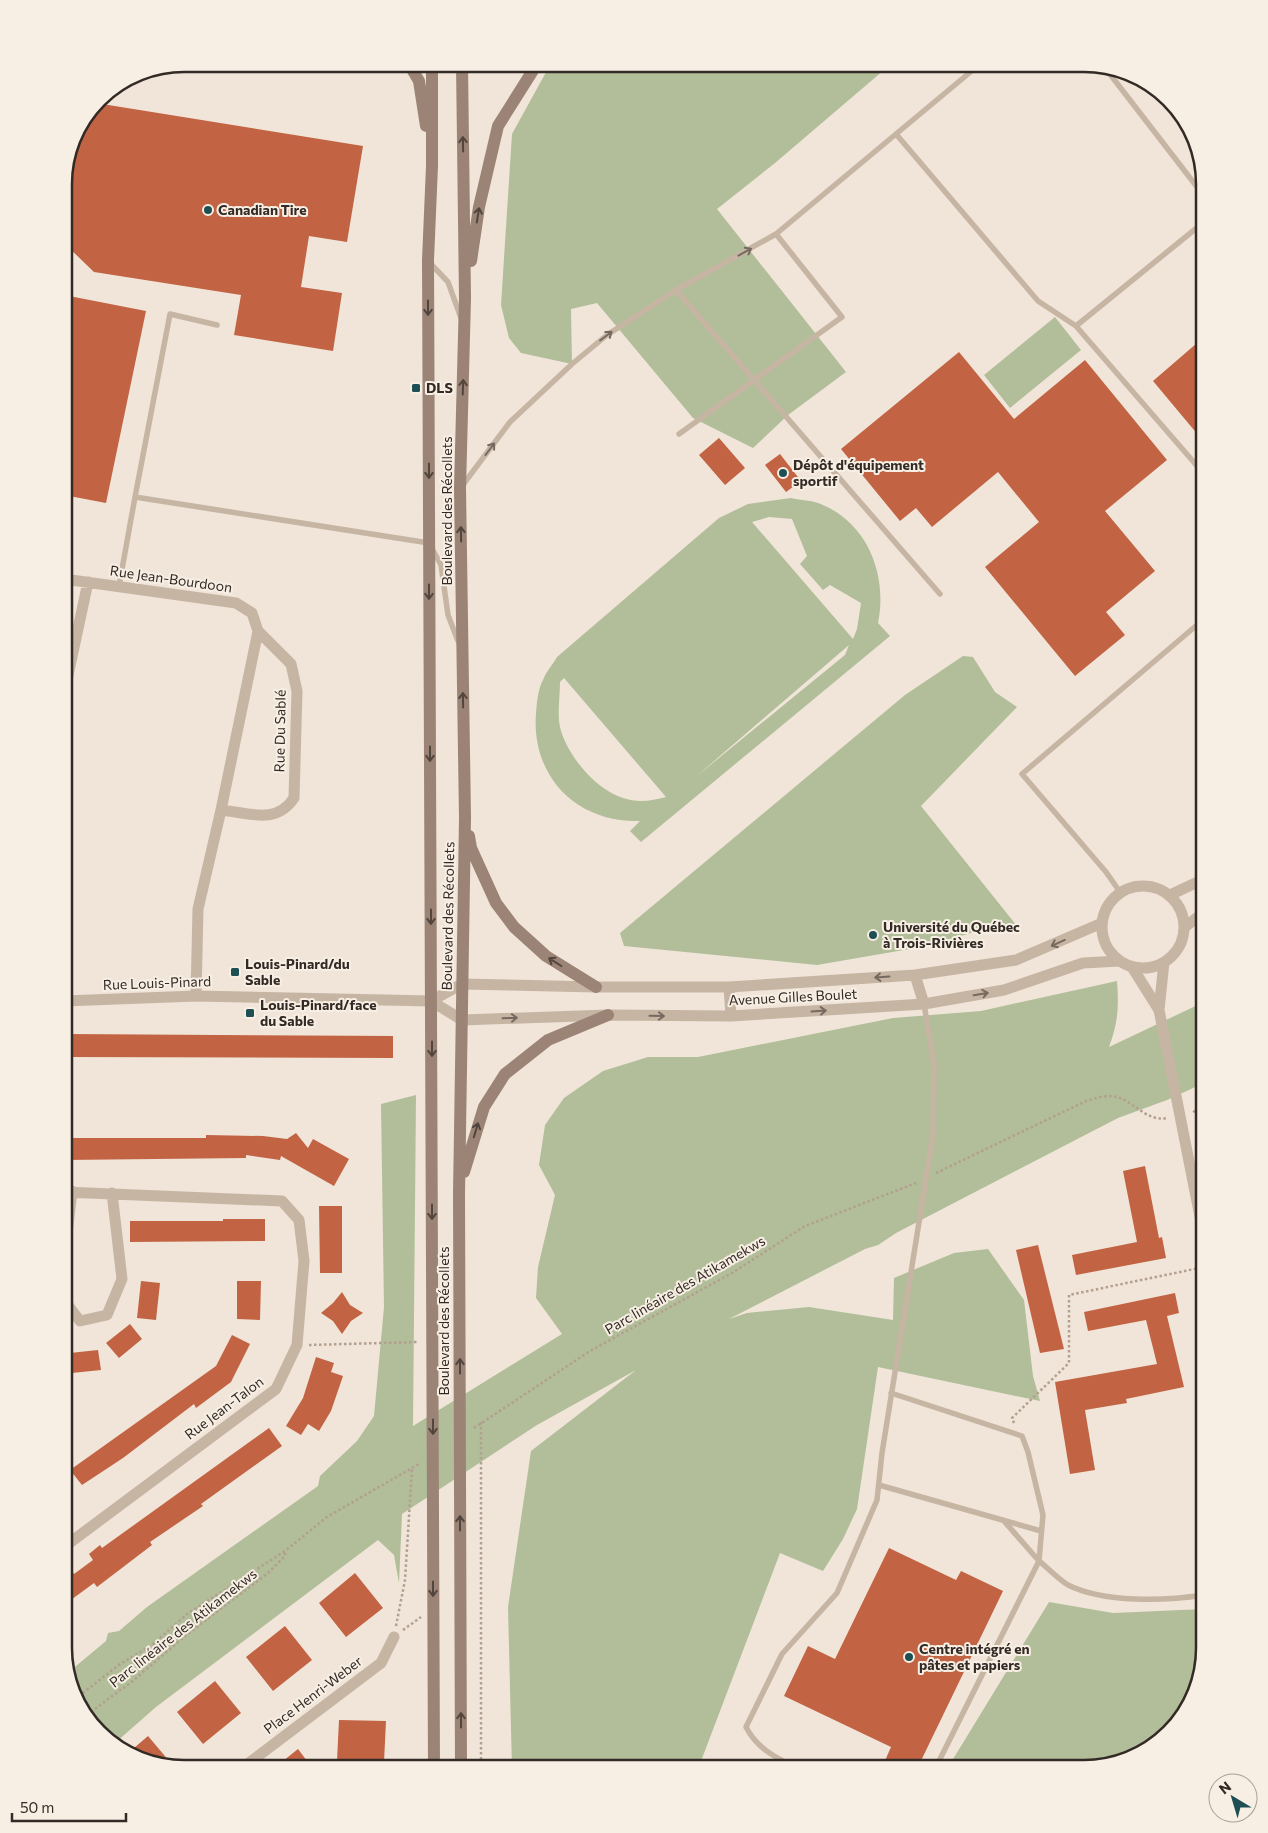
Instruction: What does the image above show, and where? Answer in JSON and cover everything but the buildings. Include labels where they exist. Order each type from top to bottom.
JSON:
[{"type":"main road","points":[[414,72],[419,81],[432,166]]},
{"type":"main road","name":"Boulevard des Récollets","points":[[432,72],[432,166],[428,260],[434,1760]]},
{"type":"main road","name":"Boulevard des Récollets","points":[[461,1760],[459,1194],[465,818],[460,488],[465,330],[462,72]]},
{"type":"main road","points":[[465,298],[479,207],[498,126],[532,72]]},
{"type":"main road","points":[[465,818],[471,848],[496,903],[514,926],[546,956],[596,987]]},
{"type":"main road","points":[[459,1194],[484,1107],[505,1074],[548,1040],[608,1015]]},
{"type":"street","name":"Rue Jean-Bourdoon","points":[[73,580],[236,603],[252,613],[258,632]]},
{"type":"street","points":[[73,654],[88,582]]},
{"type":"street","points":[[196,996],[198,909],[221,810],[258,632]]},
{"type":"street","name":"Rue Du Sablé","points":[[221,810],[273,816],[286,809],[294,798],[297,691],[291,664],[258,632]]},
{"type":"street","points":[[1170,894],[1196,882]]},
{"type":"street","points":[[1120,961],[1106,945],[1102,923],[1108,906],[1120,892],[1132,887],[1145,885],[1158,888],[1170,894],[1178,904],[1183,915],[1185,927],[1183,940],[1177,951],[1164,962],[1159,1010],[1196,1197]]},
{"type":"street","points":[[1185,927],[1196,918]]},
{"type":"street","name":"Avenue Gilles Boulet","points":[[462,984],[729,987],[915,974],[1016,960],[1102,923]]},
{"type":"street","name":"Avenue Gilles Boulet","points":[[462,1020],[608,1015],[731,1016],[924,1004],[1004,990],[1083,963],[1120,961],[1144,968],[1164,962]]},
{"type":"street","points":[[1132,966],[1159,1010]]},
{"type":"street","points":[[915,974],[924,1004]]},
{"type":"street","points":[[462,984],[432,1001],[462,1020]]},
{"type":"street","points":[[729,987],[731,1016]]},
{"type":"street","name":"Rue Louis-Pinard","points":[[72,1002],[196,996],[432,1001]]},
{"type":"street","name":"Rue Jean-Talon","points":[[72,1192],[282,1201],[299,1220],[304,1261],[297,1345],[276,1389],[72,1541]]},
{"type":"street","points":[[72,1311],[80,1321],[106,1316],[122,1279],[112,1193]]},
{"type":"street","name":"Place Henri-Weber","points":[[253,1760],[381,1663],[394,1637]]},
{"type":"lane","points":[[460,488],[510,422],[572,364],[608,335],[676,290],[776,234],[969,73]]},
{"type":"lane","points":[[1112,76],[1196,186]]},
{"type":"lane","points":[[896,134],[1038,301],[1076,326],[1196,465]]},
{"type":"lane","points":[[1076,326],[1196,228]]},
{"type":"lane","points":[[679,434],[842,317],[776,234]]},
{"type":"lane","points":[[428,260],[448,282],[465,330]]},
{"type":"lane","points":[[676,290],[753,381],[940,594]]},
{"type":"lane","points":[[119,586],[170,314],[216,325]]},
{"type":"lane","points":[[135,497],[429,543],[441,565],[448,615],[463,652]]},
{"type":"lane","points":[[1120,892],[1022,774],[1196,626]]},
{"type":"lane","points":[[781,1760],[770,1754],[752,1739],[746,1727],[782,1654],[837,1593],[877,1500],[891,1393],[933,1135],[934,1065],[924,1004]]},
{"type":"lane","points":[[891,1393],[1022,1436],[1028,1452],[1043,1515],[1039,1561],[940,1760]]},
{"type":"lane","points":[[879,1485],[1041,1532]]},
{"type":"lane","points":[[1004,1521],[1039,1561],[1067,1584],[1081,1590],[1118,1598],[1196,1596]]},
{"type":"path","points":[[939,1172],[1086,1101],[1111,1096],[1128,1102],[1146,1115],[1160,1119]]},
{"type":"path","name":"Parc linéaire des Atikamekws","points":[[477,1425],[590,1351],[732,1273],[805,1226],[910,1185]]},
{"type":"path","points":[[1022,1436],[1012,1418],[1069,1363],[1069,1295],[1196,1269]]},
{"type":"path","points":[[297,1345],[432,1342]]},
{"type":"path","points":[[481,1422],[481,1760]]},
{"type":"path","name":"Parc linéaire des Atikamekws","points":[[83,1694],[120,1664],[152,1645],[187,1614],[286,1551],[327,1516],[421,1463]]},
{"type":"path","points":[[394,1637],[405,1580],[412,1469]]},
{"type":"path","name":"Parc linéaire des Atikamekws","points":[[93,1712],[134,1680],[185,1636],[268,1573],[285,1556],[286,1551]]},
{"type":"path","points":[[394,1637],[433,1607]]},
{"type":"green space","points":[[547,72],[881,73],[775,163],[717,209],[846,372],[788,415],[753,448],[693,418],[597,303],[571,309],[572,364],[521,353],[509,338],[501,305],[512,134]]},
{"type":"green space","points":[[1055,317],[1081,350],[1010,408],[984,375]]},
{"type":"green space","points":[[791,498],[811,501],[835,511],[849,522],[861,536],[870,551],[880,586],[878,623],[890,636],[641,842],[630,831],[640,821],[617,820],[596,814],[578,805],[563,792],[550,776],[541,757],[536,736],[536,713],[540,687],[557,657],[719,518],[748,504]],"holes":[[[769,517],[792,519],[807,556],[800,564],[823,590],[830,585],[861,603],[857,629],[853,639],[752,522]],[[849,645],[845,655],[698,775]],[[564,678],[666,797],[655,800],[634,801],[612,794],[591,778],[573,756],[561,732],[559,721],[560,682]]]},
{"type":"green space","points":[[963,656],[973,657],[995,692],[1017,707],[921,806],[1017,926],[991,927],[927,946],[817,965],[624,946],[620,933],[905,695]]},
{"type":"green space","points":[[1117,981],[1117,1015],[1109,1047],[1196,1006],[1196,1087],[1167,1100],[1118,1118],[896,1233],[878,1245],[865,1249],[729,1319],[747,1313],[809,1307],[893,1320],[894,1278],[954,1253],[988,1249],[1024,1300],[1033,1376],[1040,1401],[878,1367],[857,1509],[843,1539],[823,1571],[780,1553],[701,1760],[512,1760],[508,1607],[531,1451],[636,1370],[537,1425],[402,1514],[399,1583],[394,1555],[378,1540],[156,1707],[119,1739],[105,1728],[96,1717],[81,1691],[74,1668],[106,1641],[108,1633],[119,1631],[147,1607],[318,1486],[320,1476],[357,1441],[374,1416],[384,1307],[381,1104],[416,1095],[413,1426],[562,1334],[536,1298],[538,1267],[555,1195],[539,1165],[545,1125],[564,1098],[603,1071],[648,1057],[698,1057],[893,1018],[981,1011]]},
{"type":"green space","points":[[1049,1602],[1113,1613],[1196,1609],[1196,1648],[1192,1677],[1187,1691],[1172,1717],[1152,1737],[1126,1752],[1098,1760],[952,1760]]},
{"type":"place","name":"Canadian Tire","points":[[208,210]]},
{"type":"place","name":"DLS","points":[[416,388]]},
{"type":"place","name":"Dépôt d'équipement sportif","points":[[783,473]]},
{"type":"place","name":"Université du Québec à Trois-Rivières","points":[[873,935]]},
{"type":"place","name":"Louis-Pinard/du Sable","points":[[235,972]]},
{"type":"place","name":"Louis-Pinard/face du Sable","points":[[250,1013]]},
{"type":"place","name":"Centre intégré en pâtes et papiers","points":[[909,1657]]}]
